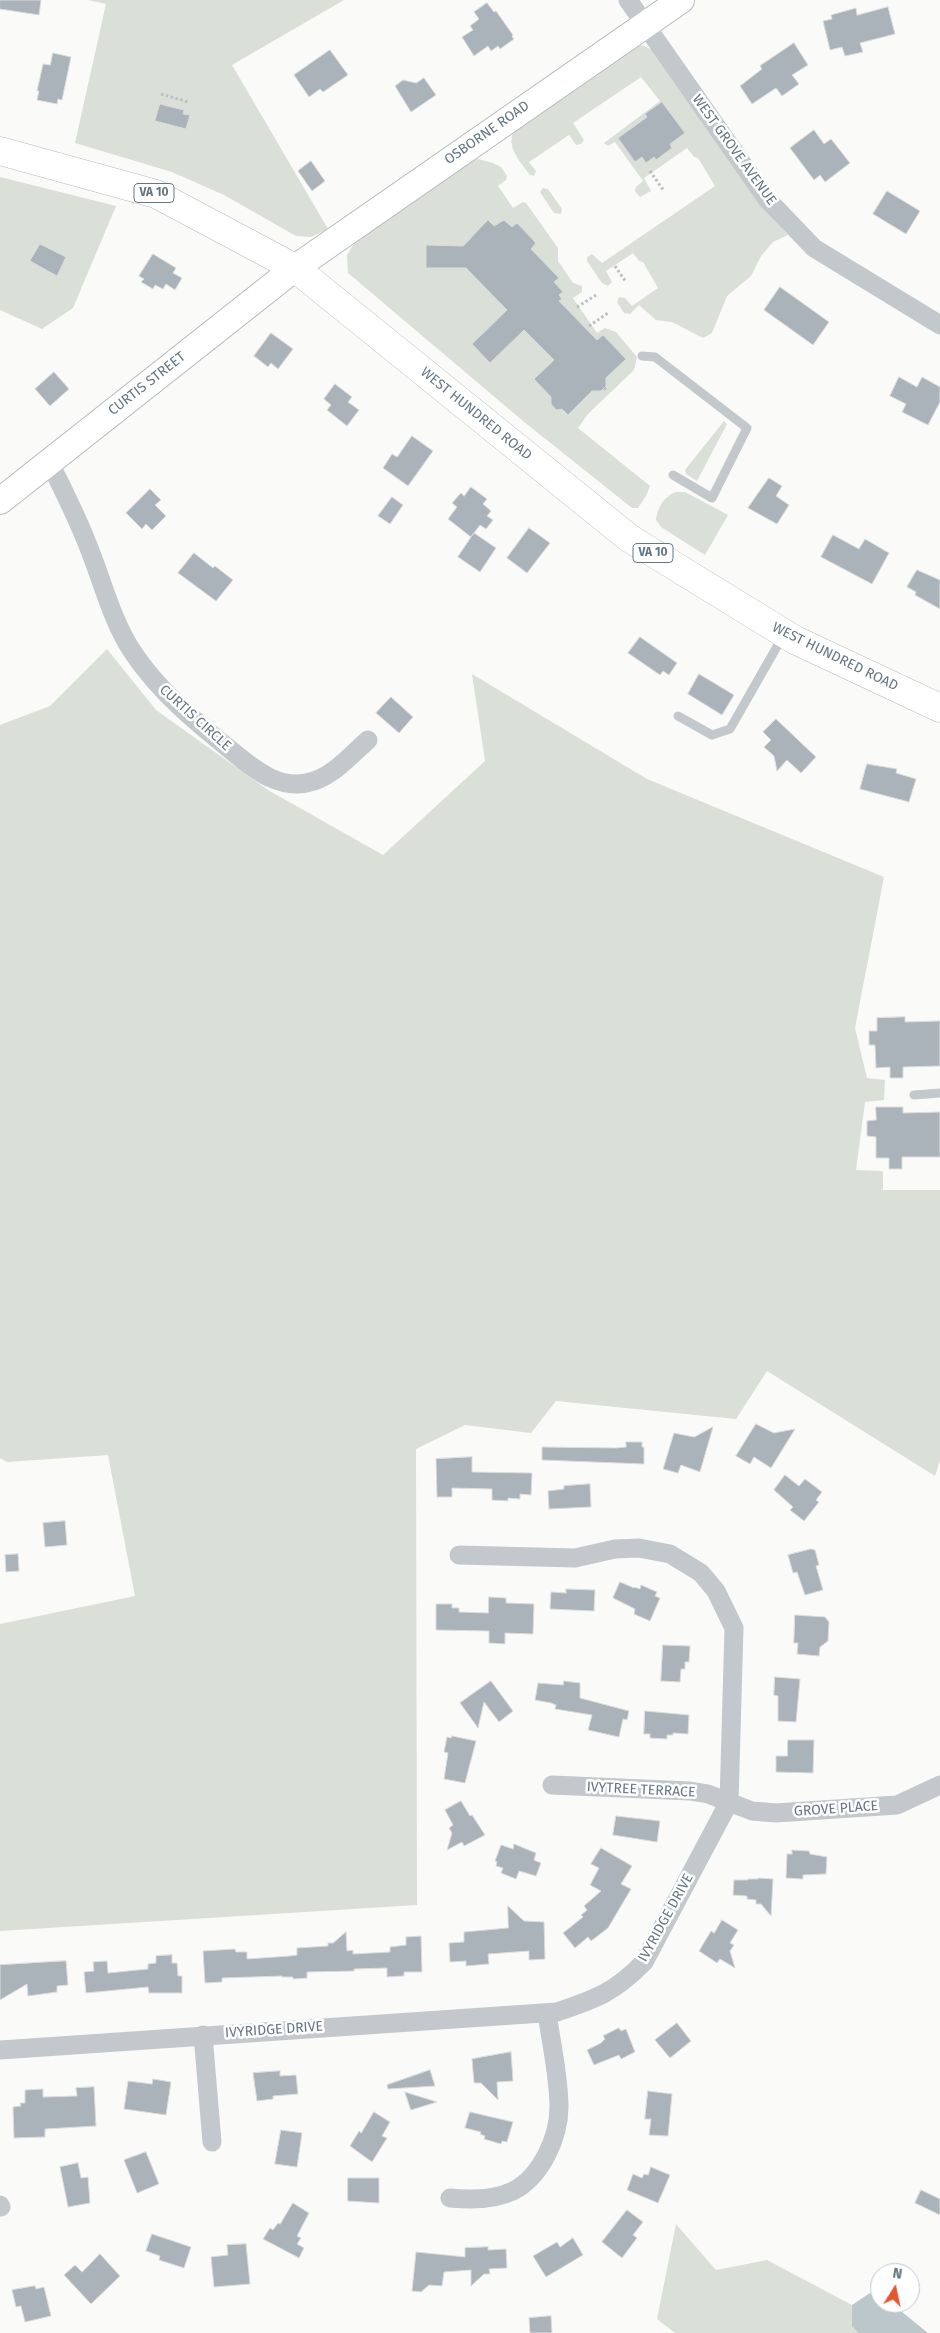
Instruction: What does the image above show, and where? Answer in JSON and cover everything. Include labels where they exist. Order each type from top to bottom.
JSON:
[{"type":"main road","name":"WEST HUNDRED ROAD","points":[[0,151],[156,194],[295,268],[629,538],[784,633],[940,708]]},
{"type":"street","name":"WEST GROVE AVENUE","points":[[628,0],[767,199],[814,248],[940,325]]},
{"type":"street","name":"OSBORNE ROAD","points":[[295,268],[681,0]]},
{"type":"street","name":"CURTIS STREET","points":[[0,501],[295,268]]},
{"type":"street","name":"CURTIS CIRCLE","points":[[49,461],[87,542],[112,609],[131,649],[148,673],[172,700],[200,725],[247,764],[268,778],[282,783],[298,784],[314,781],[328,774],[368,740]]},
{"type":"street","name":"IVYRIDGE DRIVE","points":[[0,2050],[557,2012],[596,1999],[624,1982],[644,1962],[729,1802],[734,1628],[716,1591],[701,1573],[670,1554],[639,1548],[615,1548],[575,1558],[459,1555]]},
{"type":"street","name":"IVYTREE TERRACE","points":[[552,1785],[690,1791],[708,1794],[729,1802]]},
{"type":"street","name":"GROVE PLACE","points":[[729,1802],[752,1811],[776,1814],[888,1806],[897,1805],[940,1785]]},
{"type":"street","points":[[450,2198],[472,2201],[514,2191],[545,2160],[555,2135],[559,2105],[547,2013]]},
{"type":"street","points":[[203,2035],[212,2142]]},
{"type":"lane","points":[[642,356],[654,357],[747,428],[712,498],[673,476]]},
{"type":"lane","points":[[678,716],[712,735],[730,728],[784,633]]},
{"type":"lane","points":[[914,1095],[940,1093]]},
{"type":"path","points":[[161,94],[188,102]]},
{"type":"path","points":[[650,171],[664,191]]},
{"type":"path","points":[[615,266],[626,282]]},
{"type":"path","points":[[577,307],[596,295]]},
{"type":"path","points":[[589,326],[608,312]]},
{"type":"path","points":[[604,388],[608,391]]},
{"type":"shaded area","points":[[88,0],[344,0],[232,65],[328,229],[311,237],[296,236],[224,195],[172,172],[75,143],[106,4]]},
{"type":"shaded area","points":[[633,44],[652,50],[765,209],[788,235],[773,242],[761,256],[751,276],[727,296],[712,333],[703,338],[672,322],[656,320],[639,305],[630,314],[624,313],[617,302],[619,297],[625,298],[632,306],[658,288],[643,262],[639,261],[633,253],[606,271],[612,282],[608,286],[602,283],[587,261],[587,257],[592,254],[602,263],[715,186],[698,158],[694,157],[687,148],[644,178],[651,191],[640,197],[635,191],[636,187],[643,181],[615,142],[608,146],[604,143],[660,101],[641,77],[573,123],[584,140],[581,144],[576,145],[569,135],[529,162],[536,171],[534,176],[530,175],[518,159],[511,142],[515,129]]},
{"type":"shaded area","points":[[478,159],[501,167],[507,176],[506,180],[498,186],[513,208],[523,202],[526,203],[558,248],[558,261],[573,283],[582,286],[582,292],[573,298],[597,333],[605,328],[616,332],[637,357],[634,370],[588,414],[578,428],[650,486],[638,508],[632,508],[523,421],[348,273],[347,255],[355,242],[473,160]]},
{"type":"shaded area","points":[[0,177],[116,206],[73,308],[42,329],[0,310]]},
{"type":"shaded area","points":[[543,188],[548,189],[562,209],[561,214],[554,213],[540,192]]},
{"type":"shaded area","points":[[724,421],[727,424],[697,481],[686,474],[685,470]]},
{"type":"shaded area","points":[[676,492],[685,492],[728,515],[705,555],[661,527],[656,520],[662,503],[668,496]]},
{"type":"shaded area","points":[[107,649],[156,710],[268,790],[383,855],[485,761],[472,674],[647,779],[884,877],[855,1028],[867,1078],[885,1080],[884,1100],[865,1102],[856,1170],[883,1171],[883,1190],[940,1190],[940,1460],[935,1476],[767,1371],[736,1419],[556,1401],[531,1433],[465,1425],[416,1449],[417,1905],[0,1931],[0,1624],[135,1596],[108,1455],[7,1462],[0,1458],[0,725],[50,706]]},
{"type":"shaded area","points":[[676,2224],[716,2270],[767,2260],[852,2305],[852,2326],[858,2333],[675,2333],[657,2319]]},
{"type":"shaded area","points":[[870,2293],[870,2313],[903,2313],[928,2333],[858,2333],[852,2326],[852,2305]]},
{"type":"building","points":[[0,0],[41,0],[39,15],[0,9]]},
{"type":"building","points":[[487,3],[494,12],[496,11],[514,39],[500,49],[498,46],[491,51],[488,46],[474,56],[462,37],[473,30],[470,26],[479,19],[474,12]]},
{"type":"building","points":[[888,7],[895,34],[860,43],[863,52],[845,56],[842,47],[830,50],[823,21],[832,19],[831,15],[856,8],[857,15]]},
{"type":"building","points":[[794,43],[808,65],[792,75],[799,84],[782,96],[776,88],[752,104],[740,86],[762,69],[760,66]]},
{"type":"building","points":[[330,50],[348,75],[323,92],[320,89],[309,97],[294,75]]},
{"type":"building","points":[[53,53],[71,57],[62,100],[58,99],[57,104],[37,100],[43,64],[50,65]]},
{"type":"building","points":[[424,78],[436,95],[411,112],[395,86],[403,80],[416,83]]},
{"type":"building","points":[[662,102],[685,133],[670,144],[672,148],[656,160],[654,157],[646,163],[642,157],[635,162],[618,138],[647,117],[645,114]]},
{"type":"building","points":[[160,104],[184,110],[183,114],[190,115],[186,129],[155,121]]},
{"type":"building","points":[[814,130],[824,144],[831,139],[850,163],[825,182],[820,175],[814,180],[790,148]]},
{"type":"building","points":[[311,161],[325,181],[312,191],[298,171]]},
{"type":"building","points":[[887,191],[920,211],[906,234],[873,214]]},
{"type":"building","points":[[488,220],[494,226],[504,220],[512,227],[517,223],[536,243],[531,249],[559,278],[554,282],[563,292],[559,295],[562,299],[559,301],[597,340],[603,335],[626,359],[606,378],[606,386],[601,391],[592,391],[568,415],[562,409],[556,410],[551,404],[551,397],[534,379],[554,360],[524,330],[490,363],[472,344],[507,310],[466,268],[426,268],[426,245],[463,246]]},
{"type":"building","points":[[40,244],[66,257],[57,276],[30,261]]},
{"type":"building","points":[[153,254],[176,268],[173,273],[182,278],[175,290],[166,284],[163,289],[155,285],[153,289],[141,282],[144,279],[139,276]]},
{"type":"building","points":[[780,287],[829,322],[813,345],[764,310]]},
{"type":"building","points":[[271,333],[293,349],[278,369],[271,363],[268,367],[254,356]]},
{"type":"building","points":[[54,372],[69,389],[50,406],[35,389]]},
{"type":"building","points":[[899,377],[917,387],[922,377],[940,387],[940,402],[928,425],[902,412],[906,404],[890,396]]},
{"type":"building","points":[[335,384],[352,397],[348,402],[359,410],[347,426],[327,410],[331,405],[324,399]]},
{"type":"building","points":[[412,436],[433,451],[408,486],[383,468],[392,454],[397,457]]},
{"type":"building","points":[[769,478],[782,486],[776,496],[789,505],[777,524],[748,508]]},
{"type":"building","points":[[471,487],[487,499],[483,504],[491,511],[487,516],[493,520],[486,529],[480,525],[471,537],[448,519],[457,507],[452,503],[461,493],[464,496]]},
{"type":"building","points":[[150,489],[161,500],[155,505],[166,516],[152,530],[146,524],[142,529],[126,513]]},
{"type":"building","points":[[392,497],[403,505],[390,524],[378,516]]},
{"type":"building","points":[[529,528],[550,543],[527,573],[507,558]]},
{"type":"building","points":[[474,533],[496,548],[480,572],[458,557]]},
{"type":"building","points":[[833,535],[859,549],[865,539],[889,553],[872,584],[821,557]]},
{"type":"building","points":[[194,553],[213,568],[215,566],[233,580],[216,601],[178,573]]},
{"type":"building","points":[[917,570],[940,580],[940,609],[915,595],[916,592],[907,587]]},
{"type":"building","points":[[640,637],[677,663],[669,675],[663,671],[660,675],[628,653]]},
{"type":"building","points":[[699,674],[734,695],[722,715],[688,694]]},
{"type":"building","points":[[391,697],[413,717],[399,733],[376,713]]},
{"type":"building","points":[[776,719],[816,757],[801,773],[787,760],[777,771],[774,756],[764,747],[771,740],[763,732]]},
{"type":"building","points":[[867,764],[897,769],[896,773],[916,779],[909,802],[860,789]]},
{"type":"building","points":[[905,1017],[905,1022],[940,1021],[940,1066],[903,1067],[903,1078],[890,1078],[890,1067],[876,1068],[875,1045],[869,1045],[869,1031],[877,1031],[877,1018]]},
{"type":"building","points":[[876,1107],[903,1107],[903,1113],[940,1112],[940,1157],[902,1157],[902,1169],[889,1169],[889,1158],[876,1158],[876,1137],[867,1136],[867,1121],[876,1120]]},
{"type":"building","points":[[756,1424],[774,1433],[795,1429],[771,1468],[754,1457],[750,1464],[736,1456]]},
{"type":"building","points":[[713,1427],[700,1472],[681,1465],[678,1473],[663,1469],[674,1433],[694,1437]]},
{"type":"building","points":[[626,1442],[642,1442],[642,1447],[644,1447],[644,1464],[542,1460],[542,1447],[616,1448],[626,1447]]},
{"type":"building","points":[[472,1457],[472,1472],[532,1473],[531,1495],[520,1494],[520,1499],[508,1498],[508,1501],[492,1500],[492,1489],[452,1488],[452,1497],[437,1497],[436,1459]]},
{"type":"building","points":[[785,1475],[799,1486],[805,1479],[822,1492],[816,1500],[819,1502],[804,1521],[790,1510],[793,1507],[774,1490]]},
{"type":"building","points":[[590,1484],[591,1507],[549,1509],[548,1491],[564,1489],[564,1486]]},
{"type":"building","points":[[65,1521],[67,1545],[45,1547],[43,1523]]},
{"type":"building","points":[[811,1549],[815,1550],[819,1565],[816,1566],[823,1590],[805,1595],[797,1572],[793,1573],[788,1555]]},
{"type":"building","points":[[18,1554],[19,1571],[6,1572],[5,1555]]},
{"type":"building","points":[[620,1582],[640,1589],[641,1585],[657,1592],[655,1596],[660,1598],[650,1621],[634,1614],[635,1609],[613,1598]]},
{"type":"building","points":[[566,1589],[595,1590],[594,1611],[550,1609],[551,1592],[566,1593]]},
{"type":"building","points":[[489,1597],[506,1598],[506,1603],[534,1604],[533,1634],[505,1633],[505,1644],[489,1643],[489,1631],[436,1630],[436,1604],[452,1604],[452,1608],[459,1608],[459,1612],[488,1613]]},
{"type":"building","points":[[795,1615],[825,1617],[829,1622],[828,1641],[820,1647],[819,1656],[797,1654],[798,1643],[794,1643]]},
{"type":"building","points":[[663,1645],[690,1646],[689,1662],[685,1662],[685,1669],[681,1669],[680,1682],[661,1681]]},
{"type":"building","points":[[775,1677],[800,1679],[796,1722],[778,1721],[778,1696],[774,1695]]},
{"type":"building","points":[[491,1681],[513,1711],[499,1722],[484,1702],[478,1728],[460,1703]]},
{"type":"building","points":[[564,1681],[580,1683],[580,1698],[629,1711],[627,1720],[623,1719],[619,1737],[588,1730],[592,1715],[555,1709],[556,1705],[535,1700],[538,1683],[563,1685]]},
{"type":"building","points":[[645,1711],[689,1715],[688,1734],[673,1733],[673,1735],[667,1735],[667,1739],[650,1738],[650,1734],[644,1734]]},
{"type":"building","points":[[452,1736],[476,1741],[465,1783],[444,1779],[448,1753],[444,1752],[447,1737],[451,1738]]},
{"type":"building","points":[[788,1740],[814,1740],[813,1773],[776,1772],[776,1756],[787,1756]]},
{"type":"building","points":[[461,1801],[485,1835],[464,1846],[462,1842],[447,1850],[452,1833],[449,1828],[453,1825],[445,1810]]},
{"type":"building","points":[[616,1816],[660,1821],[657,1842],[613,1835]]},
{"type":"building","points":[[514,1844],[536,1853],[534,1860],[541,1863],[536,1876],[519,1871],[516,1879],[501,1873],[503,1868],[496,1866],[497,1862],[495,1861],[501,1845],[513,1849]]},
{"type":"building","points":[[601,1848],[632,1866],[621,1884],[631,1889],[608,1928],[591,1941],[588,1937],[575,1948],[563,1933],[583,1917],[581,1915],[587,1910],[584,1906],[601,1891],[590,1885],[599,1868],[591,1864]]},
{"type":"building","points":[[792,1850],[809,1851],[810,1854],[827,1857],[826,1874],[803,1875],[803,1879],[786,1878],[787,1854],[792,1854]]},
{"type":"building","points":[[773,1879],[771,1916],[761,1904],[756,1904],[756,1900],[747,1899],[747,1896],[733,1895],[734,1880]]},
{"type":"building","points":[[508,1906],[524,1921],[544,1922],[545,1959],[529,1960],[529,1951],[488,1954],[489,1964],[466,1966],[466,1961],[450,1962],[449,1943],[464,1942],[464,1932],[508,1928]]},
{"type":"building","points":[[722,1920],[738,1930],[730,1943],[734,1945],[730,1951],[735,1968],[720,1959],[717,1963],[699,1951],[711,1931],[714,1933]]},
{"type":"building","points":[[346,1932],[347,1951],[353,1950],[353,1954],[390,1952],[390,1947],[406,1945],[406,1937],[421,1936],[422,1972],[404,1972],[404,1976],[387,1977],[387,1968],[354,1969],[354,1971],[307,1972],[307,1978],[293,1979],[293,1977],[282,1976],[222,1978],[222,1982],[205,1983],[203,1951],[235,1949],[236,1952],[247,1952],[247,1959],[290,1956],[297,1955],[297,1948],[328,1946],[328,1943],[333,1943]]},
{"type":"building","points":[[172,1955],[172,1963],[177,1963],[178,1976],[182,1976],[182,1993],[149,1993],[148,1987],[86,1993],[84,1972],[94,1971],[93,1962],[107,1961],[108,1973],[148,1969],[148,1964],[156,1963],[156,1956]]},
{"type":"building","points":[[66,1961],[68,1985],[57,1986],[57,1992],[28,1996],[27,1984],[0,2000],[0,1965]]},
{"type":"building","points":[[677,2023],[691,2041],[670,2058],[655,2040]]},
{"type":"building","points":[[619,2028],[621,2031],[626,2029],[635,2052],[621,2059],[619,2055],[594,2065],[587,2050],[601,2043],[605,2039],[603,2036]]},
{"type":"building","points":[[511,2052],[513,2081],[497,2082],[498,2100],[481,2083],[474,2083],[472,2059]]},
{"type":"building","points":[[430,2070],[435,2086],[388,2089],[387,2085]]},
{"type":"building","points":[[280,2071],[280,2076],[296,2075],[298,2094],[273,2096],[273,2099],[257,2101],[253,2073]]},
{"type":"building","points":[[153,2079],[171,2082],[166,2115],[124,2109],[128,2081],[152,2084]]},
{"type":"building","points":[[94,2087],[96,2126],[45,2129],[45,2137],[14,2138],[13,2107],[21,2106],[20,2103],[25,2103],[25,2090],[43,2089],[43,2097],[77,2096],[76,2088]]},
{"type":"building","points":[[648,2091],[672,2094],[668,2136],[649,2135],[651,2119],[645,2119]]},
{"type":"building","points":[[405,2092],[437,2102],[411,2110]]},
{"type":"building","points":[[374,2112],[390,2122],[382,2136],[387,2138],[372,2162],[350,2146]]},
{"type":"building","points":[[470,2112],[513,2122],[507,2142],[502,2141],[501,2144],[484,2139],[485,2136],[480,2134],[481,2132],[465,2128]]},
{"type":"building","points":[[281,2130],[302,2133],[297,2167],[275,2164]]},
{"type":"building","points":[[146,2152],[159,2184],[137,2193],[124,2160]]},
{"type":"building","points":[[78,2163],[81,2178],[88,2177],[90,2203],[68,2207],[60,2167]]},
{"type":"building","points":[[651,2167],[670,2175],[658,2203],[627,2190],[633,2174],[642,2178],[644,2174],[648,2175]]},
{"type":"building","points":[[348,2178],[379,2178],[379,2203],[348,2201]]},
{"type":"building","points":[[921,2190],[940,2199],[940,2215],[915,2203]]},
{"type":"building","points":[[293,2203],[309,2213],[297,2236],[301,2238],[297,2244],[304,2248],[299,2258],[263,2239],[270,2228],[273,2230],[278,2223],[280,2224]]},
{"type":"building","points":[[627,2210],[643,2222],[633,2235],[637,2238],[622,2258],[602,2242]]},
{"type":"building","points":[[152,2234],[191,2247],[184,2268],[159,2260],[160,2256],[146,2251]]},
{"type":"building","points":[[573,2238],[583,2255],[546,2277],[533,2256],[557,2242],[560,2247]]},
{"type":"building","points":[[246,2244],[250,2284],[214,2287],[211,2257],[228,2255],[227,2245]]},
{"type":"building","points":[[488,2247],[488,2250],[506,2249],[507,2268],[489,2269],[490,2274],[484,2274],[471,2286],[471,2270],[444,2272],[442,2286],[429,2285],[421,2292],[412,2291],[416,2252],[465,2257],[465,2248]]},
{"type":"building","points":[[100,2254],[120,2276],[91,2304],[64,2275],[75,2265],[82,2272]]},
{"type":"building","points":[[35,2286],[36,2289],[44,2287],[51,2316],[25,2322],[21,2306],[16,2307],[12,2290]]},
{"type":"building","points":[[551,2316],[552,2333],[530,2333],[529,2318]]}]
